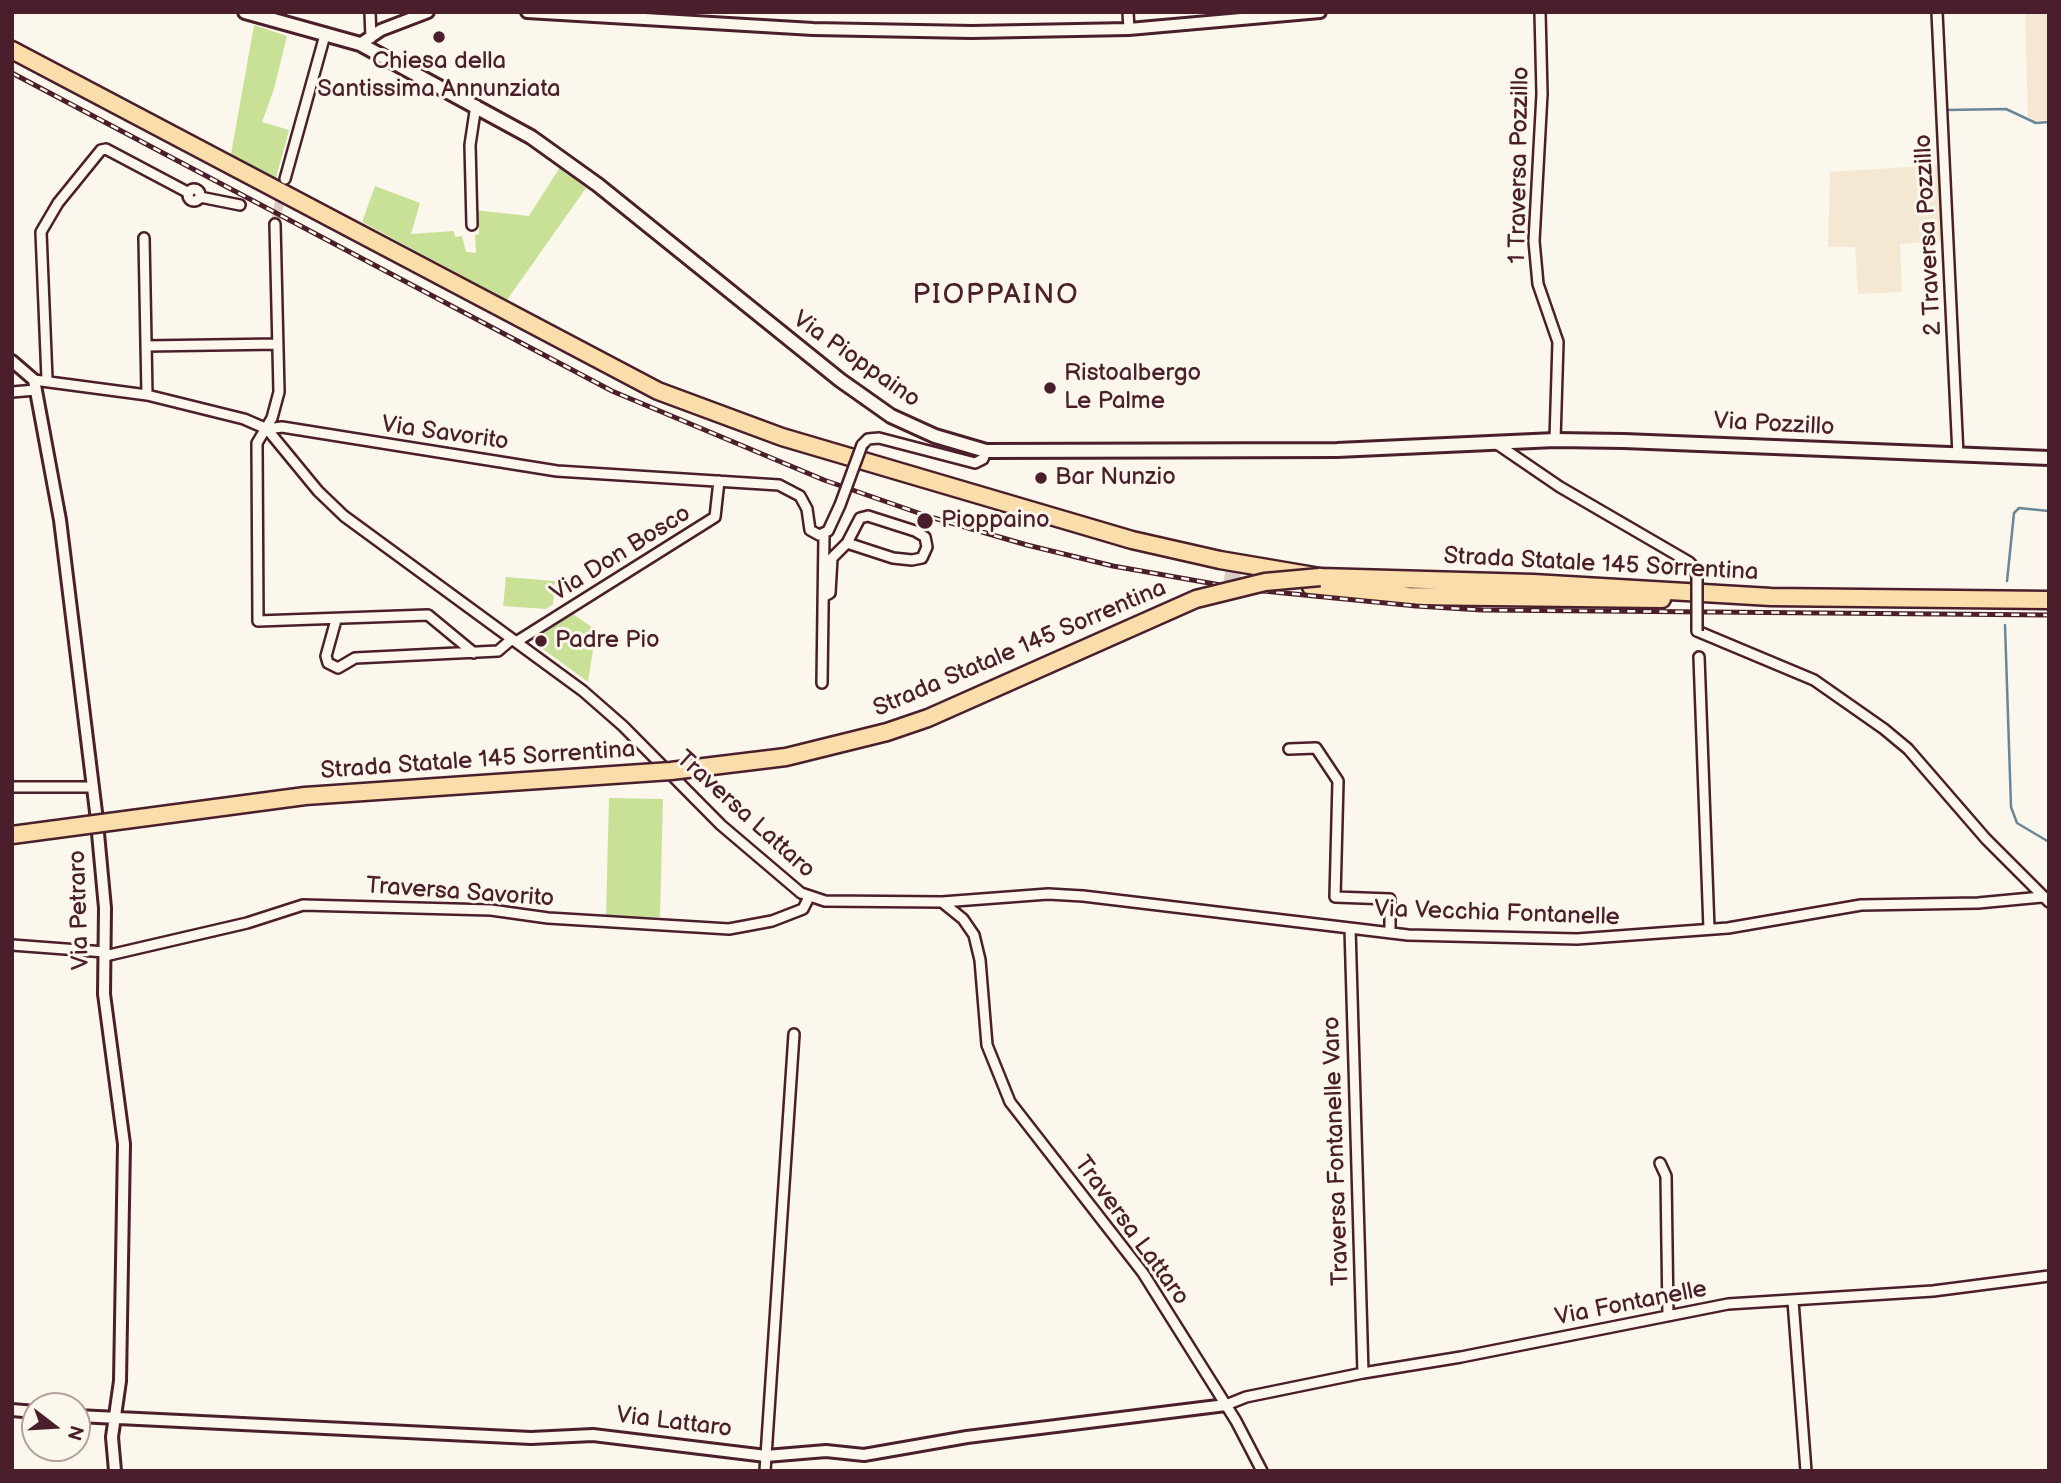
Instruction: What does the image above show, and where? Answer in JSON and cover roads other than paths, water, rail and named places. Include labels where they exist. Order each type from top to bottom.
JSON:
[{"type":"highway","points":[[12,50],[658,391],[739,424],[1176,551],[1381,594],[1674,600],[1731,595]]},
{"type":"highway","points":[[953,488],[1051,528],[1225,573]]},
{"type":"highway","name":"Strada Statale 145 Sorrentina","points":[[12,835],[305,796],[671,771],[786,757],[887,732],[928,718],[1196,599],[1265,582],[1624,587],[1731,595],[2049,600]]},
{"type":"main road","name":"Via Pioppaino","points":[[249,13],[326,35],[365,41],[531,137],[581,172],[840,380],[891,416],[935,436],[986,451],[1337,450],[1497,444]]},
{"type":"main road","name":"Via Pozzillo","points":[[1497,444],[1555,440],[1739,444],[2049,458]]},
{"type":"street","points":[[365,41],[370,12]]},
{"type":"street","points":[[365,41],[428,12]]},
{"type":"street","points":[[527,12],[647,15],[813,29],[972,32],[1129,30],[1320,12]]},
{"type":"street","points":[[1128,12],[1129,30]]},
{"type":"street","name":"1 Traversa Pozzillo","points":[[1540,12],[1542,94],[1534,241],[1538,284],[1558,342],[1555,440]]},
{"type":"street","name":"2 Traversa Pozzillo","points":[[1937,12],[1958,455]]},
{"type":"street","points":[[285,179],[326,35]]},
{"type":"street","points":[[472,225],[470,145],[476,106]]},
{"type":"street","points":[[47,379],[41,232],[58,203],[101,150],[106,149],[188,193],[196,189],[200,197],[240,205]]},
{"type":"street","points":[[275,224],[279,392],[267,429],[257,449],[258,621],[428,615],[474,653]]},
{"type":"street","points":[[144,238],[147,395]]},
{"type":"street","points":[[146,346],[278,344]]},
{"type":"street","points":[[12,361],[35,385]]},
{"type":"street","name":"Via Savorito","points":[[12,392],[47,379],[147,395],[244,419],[267,429],[282,427],[557,471],[786,487],[805,502],[810,530],[824,535]]},
{"type":"street","name":"Via Petraro","points":[[35,385],[60,520],[93,788],[105,908],[104,995],[124,1144],[120,1381],[114,1419],[115,1471]]},
{"type":"street","name":"Traversa Lattaro","points":[[267,429],[318,491],[344,516],[583,691],[623,726],[721,825],[809,897],[825,901],[942,902],[963,919],[974,935],[983,985],[987,1045],[1010,1102],[1143,1273],[1226,1405],[1262,1471]]},
{"type":"street","points":[[821,683],[824,535],[840,505],[862,445],[868,439],[879,438],[975,463],[983,459],[986,451]]},
{"type":"street","points":[[1497,444],[1560,487],[1689,562],[1695,568],[1697,577],[1697,631],[1814,680],[1884,729],[1908,749],[2045,900]]},
{"type":"street","name":"Via Don Bosco","points":[[336,620],[326,656],[334,667],[341,668],[355,658],[498,651],[715,517],[719,481]]},
{"type":"street","points":[[823,597],[830,593],[832,558],[847,543],[860,518],[868,516],[915,531],[925,537],[927,547],[922,558],[912,560],[893,558],[847,543]]},
{"type":"street","points":[[1699,657],[1709,929]]},
{"type":"street","points":[[1289,748],[1316,748],[1338,781],[1335,897],[1390,899],[1390,933]]},
{"type":"street","points":[[12,787],[93,788]]},
{"type":"street","name":"Via Vecchia Fontanelle","points":[[942,902],[1048,894],[1083,896],[1390,933],[1577,939],[1709,929],[1861,905],[2045,900]]},
{"type":"street","name":"Traversa Savorito","points":[[12,945],[105,954],[247,923],[303,905],[491,910],[548,918],[729,929],[782,917],[803,909],[809,897]]},
{"type":"street","name":"Traversa Fontanelle Varo","points":[[1350,928],[1363,1373]]},
{"type":"street","points":[[765,1471],[794,1034]]},
{"type":"street","points":[[1660,1163],[1666,1176],[1668,1316]]},
{"type":"street","name":"Via Fontanelle","points":[[1226,1405],[1246,1397],[1363,1373],[1461,1357],[1728,1304],[1933,1291],[2049,1276]]},
{"type":"street","points":[[1793,1301],[1807,1471]]},
{"type":"street","name":"Via Lattaro","points":[[91,1417],[519,1438],[593,1435],[766,1456],[826,1451],[864,1454],[967,1437],[1226,1405]]},
{"type":"waterway","points":[[1948,137],[1946,110],[2006,109],[2036,123],[2049,122]]},
{"type":"waterway","points":[[2007,581],[2014,513],[2019,508],[2049,511]]},
{"type":"waterway","points":[[2005,625],[2011,807],[2017,823],[2049,842]]},
{"type":"tunnel","points":[[275,224],[282,191]]},
{"type":"tunnel","points":[[1225,573],[1271,581]]},
{"type":"railway","points":[[12,73],[612,391],[824,480],[927,516],[1027,545],[1113,566],[1243,589],[1416,606],[1482,610],[2049,615]]},
{"type":"place","name":"Chiesa della Santissima Annunziata","points":[[439,37]]},
{"type":"place","name":"Ristoalbergo Le Palme","points":[[1050,388]]},
{"type":"place","name":"Bar Nunzio","points":[[1041,478]]},
{"type":"place","name":"Pioppaino","points":[[925,521]]},
{"type":"place","name":"Padre Pio","points":[[541,641]]},
{"type":"district","name":"PIOPPAINO","points":[[996,296]]}]
